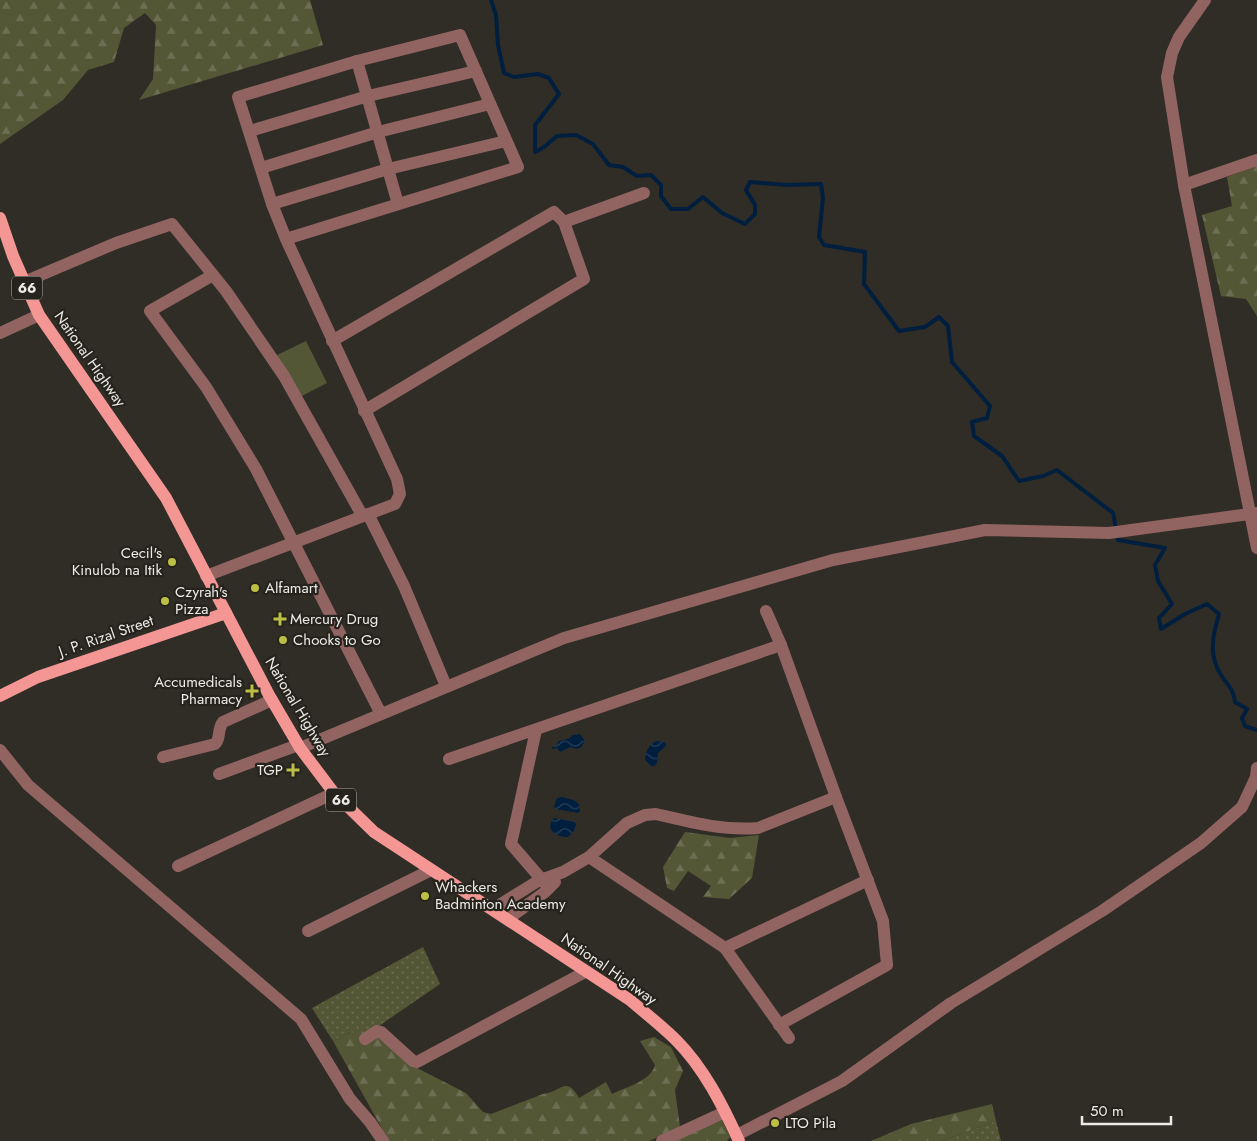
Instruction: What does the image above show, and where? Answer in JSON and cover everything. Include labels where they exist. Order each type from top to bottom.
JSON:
[{"type":"main road","name":"National Highway","points":[[0,218],[24,282],[39,314],[166,498],[272,700],[299,746],[334,793],[354,815],[374,832],[630,1000],[677,1041],[697,1065],[726,1112],[738,1138]]},
{"type":"main road","name":"J. P. Rizal Street","points":[[0,696],[38,677],[226,613]]},
{"type":"street","points":[[1205,0],[1179,37],[1172,53],[1167,77],[1184,185],[1254,514],[1257,548]]},
{"type":"street","points":[[206,576],[395,504],[400,494],[396,479],[286,239],[272,204],[238,97],[358,61],[460,35],[518,168],[286,239]]},
{"type":"street","points":[[358,61],[398,204]]},
{"type":"street","points":[[250,131],[368,96],[476,71]]},
{"type":"street","points":[[261,168],[378,132],[490,104]]},
{"type":"street","points":[[272,204],[388,169],[506,141]]},
{"type":"street","points":[[1184,185],[1257,160]]},
{"type":"street","points":[[564,222],[644,193]]},
{"type":"street","points":[[332,341],[554,212],[564,222],[584,279],[364,411]]},
{"type":"street","points":[[24,282],[116,243],[172,224],[226,291],[284,376],[365,514],[404,586],[446,686]]},
{"type":"street","points":[[212,275],[150,311],[206,387],[256,469],[381,714]]},
{"type":"street","points":[[0,333],[39,314]]},
{"type":"street","points":[[219,774],[299,746],[381,714],[564,638],[833,560],[985,530],[1109,533],[1254,514]]},
{"type":"street","points":[[766,611],[781,645],[883,921],[887,966],[780,1025]]},
{"type":"street","points":[[449,759],[781,645]]},
{"type":"street","points":[[163,757],[214,744],[218,741],[219,728],[223,722],[272,700]]},
{"type":"street","points":[[536,730],[511,844],[546,883]]},
{"type":"street","points":[[0,750],[28,785],[301,1019],[350,1099],[370,1122],[383,1141]]},
{"type":"street","points":[[738,1138],[842,1081],[952,1003],[1102,911],[1201,843],[1242,807],[1256,777],[1257,768]]},
{"type":"street","points":[[178,866],[334,793]]},
{"type":"street","points":[[493,909],[546,883],[589,857],[627,823],[645,815],[656,814],[720,828],[751,829],[758,828],[836,797]]},
{"type":"street","points":[[589,857],[725,948],[788,1038]]},
{"type":"street","points":[[308,931],[431,870]]},
{"type":"street","points":[[725,948],[868,880]]},
{"type":"street","points":[[508,919],[546,883]]},
{"type":"street","points":[[365,1039],[377,1030],[382,1032],[413,1061],[417,1062],[585,972]]},
{"type":"street","points":[[662,1141],[726,1112]]},
{"type":"green space","points":[[0,0],[310,0],[323,45],[139,100],[153,79],[156,25],[145,13],[124,28],[114,62],[88,70],[63,100],[0,144]]},
{"type":"green space","points":[[1257,166],[1257,316],[1246,299],[1221,296],[1202,215],[1232,206],[1227,177]]},
{"type":"green space","points":[[306,341],[327,383],[298,398],[277,355]]},
{"type":"green space","points":[[685,832],[730,838],[759,835],[752,878],[729,899],[703,897],[711,886],[688,871],[674,891],[667,888],[663,867]]},
{"type":"green space","points":[[423,947],[440,984],[360,1039],[350,1032],[333,1041],[312,1008]]},
{"type":"green space","points":[[350,1032],[355,1033],[365,1044],[376,1035],[382,1036],[419,1069],[466,1093],[483,1112],[491,1114],[567,1086],[571,1087],[579,1098],[606,1082],[612,1094],[637,1083],[653,1071],[655,1065],[640,1041],[654,1037],[671,1047],[683,1071],[675,1090],[680,1127],[649,1141],[389,1141],[333,1041]]},
{"type":"green space","points":[[992,1104],[996,1121],[941,1141],[871,1141],[911,1124]]},
{"type":"green space","points":[[722,1120],[730,1137],[727,1141],[674,1141]]},
{"type":"green space","points":[[996,1121],[1001,1141],[941,1141]]},
{"type":"water","points":[[580,734],[585,741],[581,747],[577,749],[570,747],[560,752],[557,748],[552,749],[559,741]]},
{"type":"water","points":[[656,741],[665,742],[666,746],[658,753],[657,763],[651,766],[645,760],[645,757],[649,747]]},
{"type":"water","points":[[562,797],[579,804],[580,811],[578,813],[556,809],[554,807],[557,798]]},
{"type":"water","points":[[554,818],[575,822],[574,831],[568,837],[559,836],[553,832],[550,826]]},
{"type":"waterway","points":[[491,0],[496,15],[498,45],[504,73],[514,77],[538,74],[549,78],[559,94],[535,125],[535,152],[557,136],[576,135],[593,144],[609,165],[623,167],[637,176],[651,175],[661,185],[661,196],[671,209],[688,209],[703,197],[722,213],[745,224],[755,214],[755,205],[746,190],[750,182],[787,185],[821,184],[823,198],[819,237],[824,245],[865,252],[864,284],[899,331],[925,327],[939,317],[948,326],[952,362],[990,406],[987,418],[972,422],[974,436],[1002,456],[1019,481],[1043,476],[1057,470],[1113,513],[1118,540],[1165,548],[1155,565],[1158,581],[1172,604],[1159,618],[1161,629],[1185,614],[1207,604],[1219,614],[1213,644],[1214,660],[1232,691],[1235,702],[1247,709],[1242,718],[1245,726],[1257,730]]},
{"type":"place","name":"Cecil's Kinulob na Itik","points":[[172,562]]},
{"type":"place","name":"Alfamart","points":[[255,588]]},
{"type":"place","name":"Czyrah's Pizza","points":[[165,601]]},
{"type":"place","name":"Mercury Drug","points":[[280,619]]},
{"type":"place","name":"Chooks to Go","points":[[283,640]]},
{"type":"place","name":"Accumedicals Pharmacy","points":[[252,691]]},
{"type":"place","name":"TGP","points":[[293,770]]},
{"type":"place","name":"Whackers Badminton Academy","points":[[425,896]]},
{"type":"place","name":"LTO Pila","points":[[775,1123]]}]
